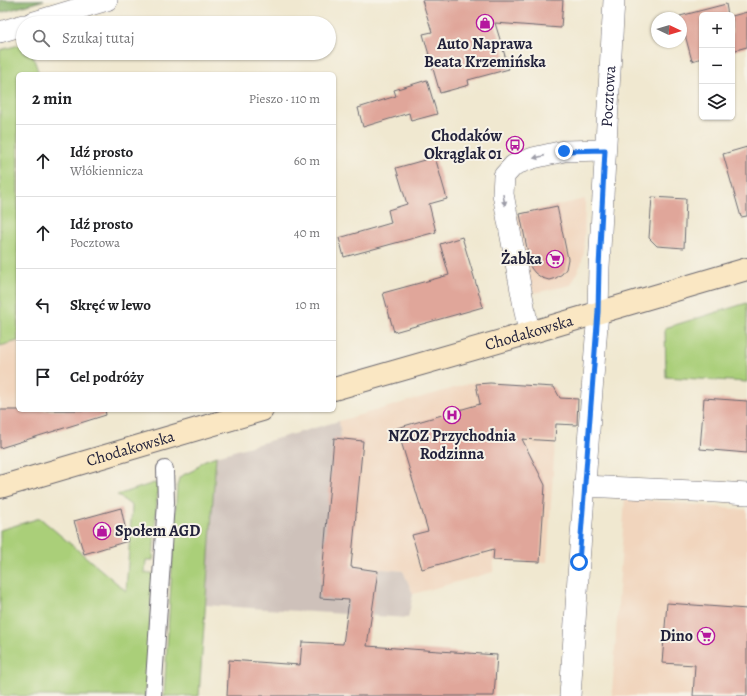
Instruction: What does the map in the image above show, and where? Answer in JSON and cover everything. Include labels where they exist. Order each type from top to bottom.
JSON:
[{"type":"main road","name":"Chodakowska","points":[[336,388],[747,269]]},
{"type":"main road","name":"Chodakowska","points":[[0,487],[255,412]]},
{"type":"street","points":[[54,16],[107,0]]},
{"type":"street","name":"Pocztowa","points":[[570,696],[584,486],[598,312],[605,150],[614,0]]},
{"type":"street","points":[[0,32],[16,27]]},
{"type":"street","points":[[529,333],[503,194],[504,176],[514,165],[532,158],[564,151],[605,150]]},
{"type":"street","points":[[154,696],[166,502],[165,469]]},
{"type":"street","points":[[584,486],[747,494]]},
{"type":"shaded area","points":[[585,199],[584,252],[581,264],[571,285],[534,293],[529,281],[516,217],[520,214]]},
{"type":"shaded area","points":[[16,342],[16,412],[52,412],[57,431],[0,448],[0,346]]},
{"type":"shaded area","points":[[475,382],[552,387],[557,391],[558,398],[547,562],[494,560],[493,572],[413,594],[403,571],[351,566],[363,441],[341,439],[339,421]]},
{"type":"shaded area","points":[[339,421],[341,439],[363,441],[351,566],[403,571],[413,594],[408,618],[206,605],[216,456]]},
{"type":"shaded area","points":[[625,498],[747,510],[747,696],[612,696]]},
{"type":"green space","points":[[0,0],[44,0],[0,13]]},
{"type":"green space","points":[[16,46],[16,60],[34,60],[38,72],[16,72],[16,342],[0,346],[0,50]]},
{"type":"green space","points":[[747,303],[747,382],[666,377],[665,328]]},
{"type":"green space","points":[[216,456],[199,696],[164,696],[177,486],[181,476],[194,470],[203,461]]},
{"type":"green space","points":[[154,483],[158,485],[153,560],[146,560],[145,573],[153,573],[145,696],[0,696],[0,530],[40,518],[126,591],[132,506],[117,495]]},
{"type":"building","points":[[422,0],[563,0],[561,28],[495,23],[509,69],[468,80],[469,85],[440,93],[423,34],[432,32]]},
{"type":"building","points":[[726,4],[727,12],[699,12],[699,59],[692,61],[687,42],[687,14]]},
{"type":"building","points":[[747,12],[747,47],[735,50],[735,48],[735,15]]},
{"type":"building","points":[[427,80],[437,114],[411,121],[409,113],[363,127],[358,108],[396,96],[394,90]]},
{"type":"building","points":[[747,147],[747,216],[741,217],[723,154]]},
{"type":"building","points":[[435,157],[447,199],[429,204],[436,232],[344,257],[339,238],[391,223],[388,210],[407,204],[396,168]]},
{"type":"building","points":[[652,197],[686,199],[684,248],[657,246],[649,238]]},
{"type":"building","points":[[557,206],[568,259],[566,269],[562,274],[549,280],[542,278],[531,268],[520,214]]},
{"type":"building","points":[[462,237],[483,307],[394,332],[383,293],[449,275],[440,244]]},
{"type":"building","points":[[490,383],[554,387],[560,398],[578,399],[577,425],[556,424],[555,441],[522,439],[545,485],[540,562],[493,560],[494,549],[422,569],[412,535],[428,531],[397,428],[480,404],[476,384]]},
{"type":"building","points":[[704,398],[747,401],[747,453],[700,449]]},
{"type":"building","points":[[0,410],[16,410],[16,412],[105,412],[106,415],[0,448]]},
{"type":"building","points":[[334,438],[363,441],[351,567],[378,571],[367,646],[497,655],[494,696],[227,696],[229,660],[300,665],[302,642],[343,644],[349,600],[320,598]]},
{"type":"building","name":"Społem AGD","points":[[121,508],[128,541],[84,554],[74,521]]},
{"type":"building","name":"Dino","points":[[667,603],[747,609],[747,696],[693,696],[695,665],[662,663]]},
{"type":"place","name":"Auto Naprawa Beata Krzemińska","points":[[485,23]]},
{"type":"place","name":"Chodaków Okrąglak 01","points":[[515,145]]},
{"type":"place","name":"Żabka","points":[[555,259]]},
{"type":"place","name":"NZOZ Przychodnia Rodzinna","points":[[452,415]]},
{"type":"place","name":"Społem AGD","points":[[102,531]]},
{"type":"place","name":"Dino","points":[[706,636]]},
{"type":"route","points":[[564,151],[605,150],[598,312],[579,562]]}]
